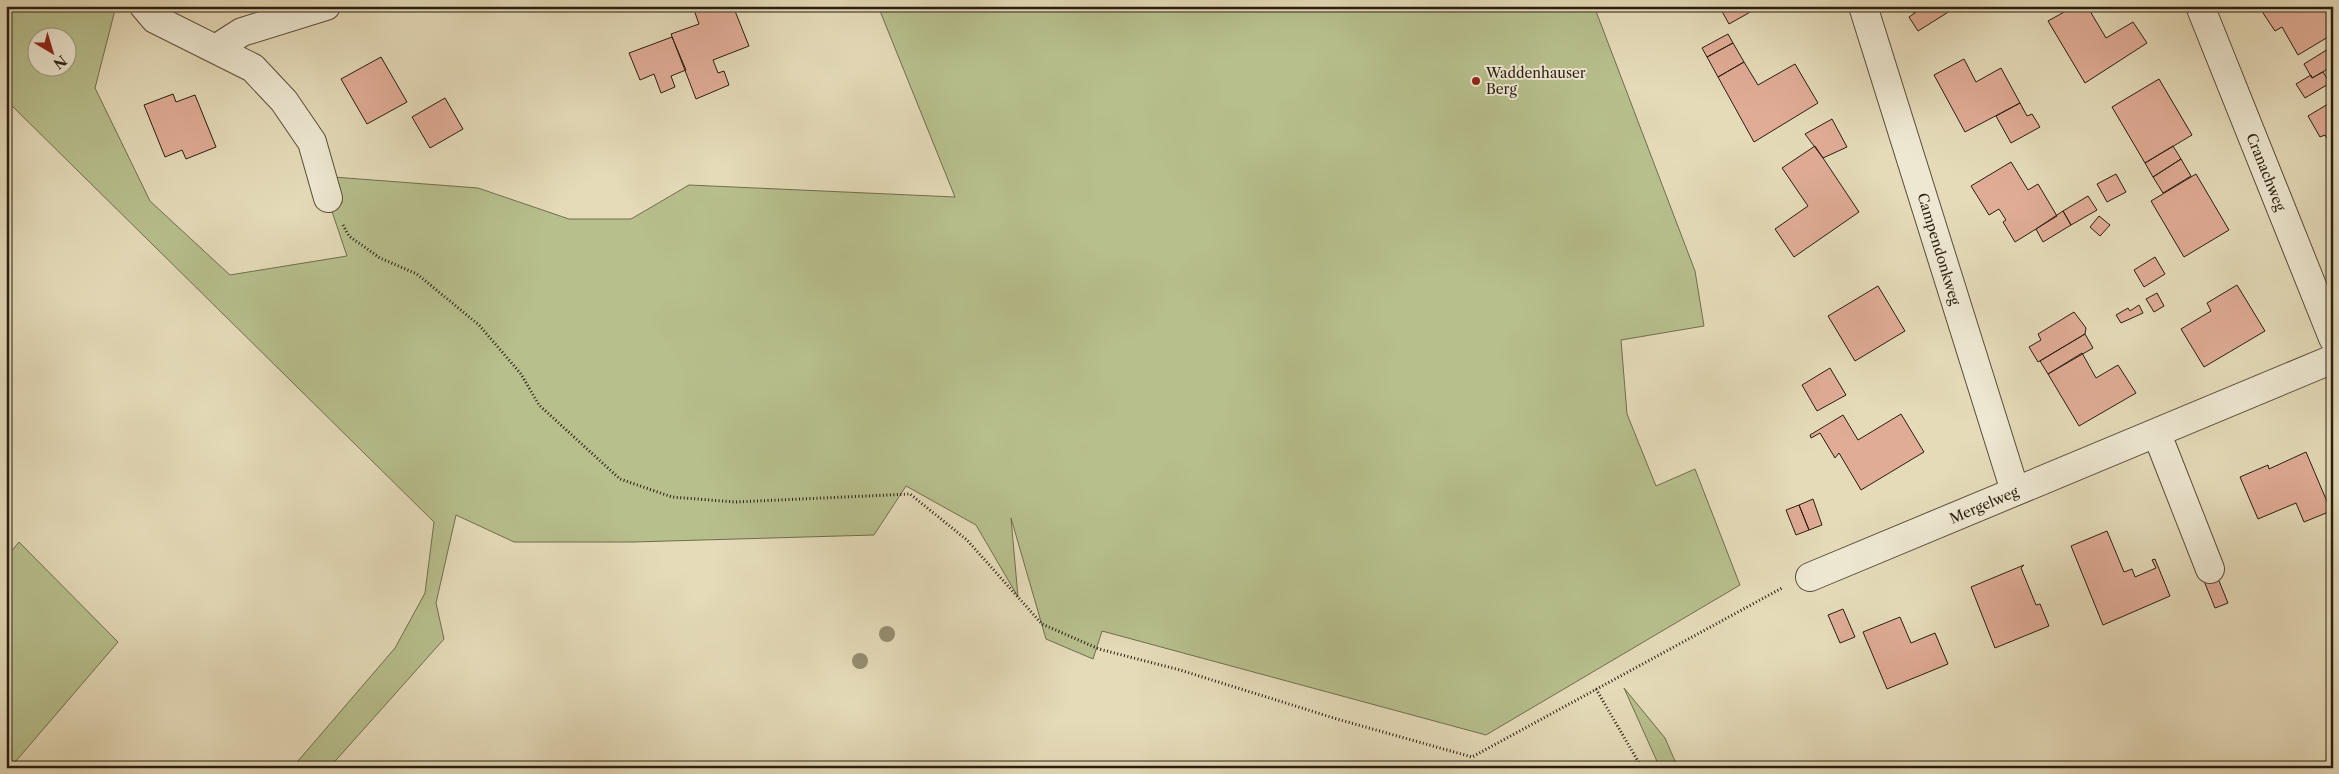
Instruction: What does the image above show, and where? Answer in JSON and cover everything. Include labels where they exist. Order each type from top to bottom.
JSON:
[{"type":"street","points":[[144,6],[155,19],[217,48],[253,68],[284,101],[312,142],[328,198]]},
{"type":"street","points":[[217,48],[242,32],[326,6]]},
{"type":"street","name":"Campendonkweg","points":[[1863,6],[2016,491]]},
{"type":"street","name":"Cranachweg","points":[[2200,6],[2333,338]]},
{"type":"street","name":"Mergelweg","points":[[1810,577],[2158,434],[2333,359]]},
{"type":"street","points":[[2158,434],[2210,569]]},
{"type":"path","points":[[328,198],[349,236],[380,258],[417,274],[479,325],[521,374],[538,405],[620,479],[672,497],[735,502],[910,494],[967,540],[1042,624],[1099,649],[1180,670],[1337,719],[1472,757],[1791,583],[1810,577]]},
{"type":"path","points":[[1596,689],[1642,768]]},
{"type":"green space","points":[[6,6],[116,6],[95,88],[150,201],[230,275],[347,256],[320,176],[478,188],[569,219],[631,219],[689,185],[955,197],[878,6],[1594,6],[1695,271],[1704,326],[1621,340],[1627,414],[1656,486],[1695,469],[1740,585],[1486,735],[1102,631],[1093,659],[1046,639],[1011,518],[1018,597],[976,525],[906,486],[874,535],[634,542],[514,542],[456,515],[436,603],[444,639],[329,768],[292,768],[395,648],[425,593],[434,522],[6,100]]},
{"type":"green space","points":[[19,542],[118,642],[10,768],[6,768],[6,558]]},
{"type":"green space","points":[[1624,688],[1665,738],[1678,768],[1660,768]]},
{"type":"building","points":[[696,6],[733,6],[749,46],[713,60],[718,73],[724,71],[729,85],[696,99],[671,34],[699,24],[694,10],[697,9]]},
{"type":"building","points":[[1719,6],[1761,6],[1729,24]]},
{"type":"building","points":[[1909,6],[1925,6],[1914,13]]},
{"type":"building","points":[[1925,6],[1958,6],[1918,31],[1909,17]]},
{"type":"building","points":[[2075,6],[2087,6],[2106,38],[2133,22],[2147,43],[2085,83],[2048,21]]},
{"type":"building","points":[[2271,6],[2323,6],[2333,22],[2333,34],[2298,55],[2282,27],[2275,31],[2263,13]]},
{"type":"building","points":[[1728,34],[1733,43],[1707,57],[1702,48]]},
{"type":"building","points":[[672,37],[686,70],[671,76],[675,87],[661,93],[654,74],[640,80],[629,53]]},
{"type":"building","points":[[1733,43],[1744,62],[1718,77],[1707,57]]},
{"type":"building","points":[[2333,46],[2333,66],[2312,78],[2304,64]]},
{"type":"building","points":[[381,57],[407,102],[367,124],[341,79]]},
{"type":"building","points":[[1964,59],[1976,82],[2001,68],[2020,103],[1965,132],[1934,75]]},
{"type":"building","points":[[1744,62],[1758,85],[1795,64],[1818,103],[1754,142],[1718,77]]},
{"type":"building","points":[[2323,72],[2330,83],[2305,98],[2296,84],[2311,75],[2312,78]]},
{"type":"building","points":[[2159,79],[2192,135],[2145,163],[2112,107]]},
{"type":"building","points":[[173,94],[176,102],[195,95],[216,147],[186,159],[182,150],[165,157],[144,105]]},
{"type":"building","points":[[445,98],[463,129],[430,148],[412,117]]},
{"type":"building","points":[[2333,101],[2333,148],[2325,135],[2320,137],[2308,116]]},
{"type":"building","points":[[2020,103],[2027,116],[2032,114],[2040,127],[2011,143],[1996,116]]},
{"type":"building","points":[[1832,119],[1847,147],[1823,158],[1805,134]]},
{"type":"building","points":[[1815,146],[1859,212],[1794,257],[1775,229],[1808,206],[1782,168]]},
{"type":"building","points":[[2173,146],[2181,159],[2153,177],[2145,163]]},
{"type":"building","points":[[2181,159],[2191,176],[2163,193],[2153,177]]},
{"type":"building","points":[[2011,162],[2028,190],[2038,184],[2057,216],[2015,242],[2003,222],[2006,220],[1999,209],[1989,215],[1971,186]]},
{"type":"building","points":[[2116,174],[2126,192],[2107,202],[2097,184]]},
{"type":"building","points":[[2196,174],[2229,230],[2184,257],[2151,201]]},
{"type":"building","points":[[2088,196],[2097,210],[2071,225],[2063,211]]},
{"type":"building","points":[[2063,211],[2071,225],[2043,242],[2036,229]]},
{"type":"building","points":[[2099,216],[2110,225],[2100,236],[2090,227]]},
{"type":"building","points":[[2155,257],[2165,274],[2144,287],[2134,270]]},
{"type":"building","points":[[2237,285],[2265,331],[2204,367],[2181,329],[2211,311],[2207,303]]},
{"type":"building","points":[[1878,286],[1905,331],[1855,361],[1828,316]]},
{"type":"building","points":[[2157,293],[2164,306],[2154,312],[2146,299]]},
{"type":"building","points":[[2139,305],[2143,313],[2121,323],[2116,315],[2128,308],[2130,311]]},
{"type":"building","points":[[2074,312],[2086,328],[2085,334],[2038,362],[2029,347],[2041,340],[2038,334]]},
{"type":"building","points":[[2085,334],[2093,348],[2048,374],[2040,361]]},
{"type":"building","points":[[2082,353],[2096,378],[2118,365],[2136,393],[2079,426],[2048,374]]},
{"type":"building","points":[[1830,368],[1846,395],[1817,411],[1802,385]]},
{"type":"building","points":[[1901,414],[1924,452],[1861,490],[1839,453],[1835,458],[1820,433],[1811,438],[1810,435],[1843,415],[1858,440]]},
{"type":"building","points":[[2306,452],[2331,511],[2304,522],[2296,503],[2258,519],[2240,477],[2268,465],[2269,469]]},
{"type":"building","points":[[1813,499],[1822,525],[1809,530],[1799,505]]},
{"type":"building","points":[[1799,505],[1809,530],[1796,535],[1786,510]]},
{"type":"building","points":[[2107,531],[2124,572],[2132,569],[2135,577],[2156,568],[2152,560],[2155,559],[2170,596],[2103,625],[2071,546]]},
{"type":"building","points":[[2024,565],[2021,568],[2036,605],[2040,604],[2049,626],[1995,648],[1971,587]]},
{"type":"building","points":[[2217,576],[2228,603],[2215,608],[2204,581]]},
{"type":"building","points":[[1843,609],[1855,637],[1840,643],[1828,615]]},
{"type":"building","points":[[1900,617],[1911,643],[1935,633],[1948,664],[1887,689],[1863,632]]},
{"type":"place","name":"Waddenhauser Berg","points":[[1476,81]]}]
